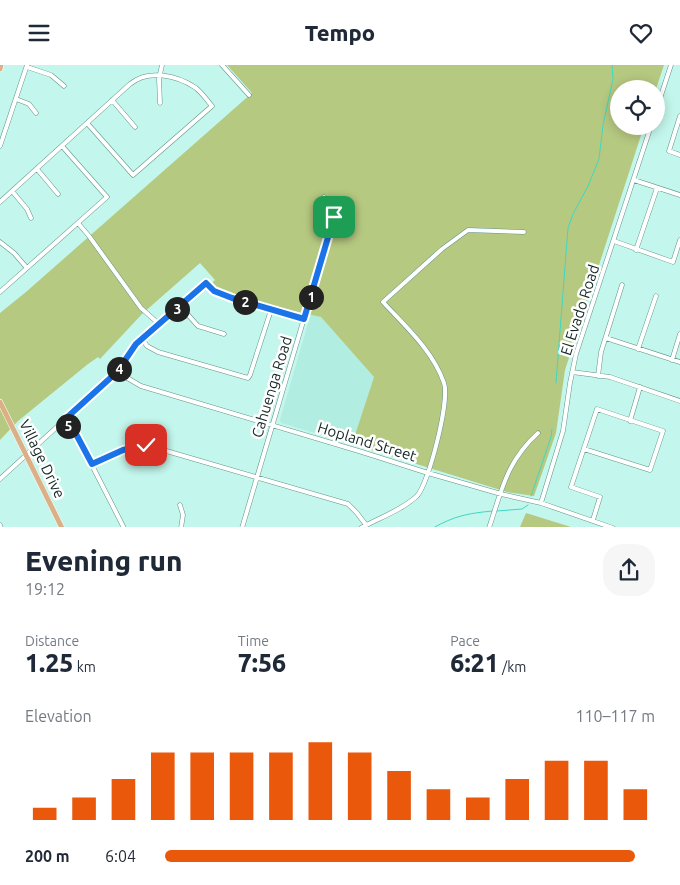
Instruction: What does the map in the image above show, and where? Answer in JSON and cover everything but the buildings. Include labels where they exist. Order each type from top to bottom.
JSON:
[{"type":"main road","points":[[0,69],[1,65]]},
{"type":"main road","name":"Village Drive","points":[[0,402],[62,527]]},
{"type":"street","points":[[160,103],[160,74],[162,65]]},
{"type":"street","points":[[222,65],[249,95]]},
{"type":"street","points":[[665,83],[671,65]]},
{"type":"street","points":[[0,146],[27,66],[51,75],[64,87]]},
{"type":"street","points":[[0,202],[112,100],[134,81],[146,76],[160,74],[194,87],[212,106],[133,175],[87,123]]},
{"type":"street","points":[[16,99],[29,104],[36,113]]},
{"type":"street","points":[[112,100],[135,127]]},
{"type":"street","points":[[680,116],[669,151],[680,155]]},
{"type":"street","name":"El Evado Road","points":[[541,503],[563,431],[572,372],[648,135]]},
{"type":"street","points":[[0,292],[107,197],[62,146]]},
{"type":"street","points":[[37,169],[58,194]]},
{"type":"street","points":[[634,180],[680,195]]},
{"type":"street","points":[[636,250],[657,188]]},
{"type":"street","points":[[12,191],[27,209],[31,218]]},
{"type":"street","name":"Cahuenga Road","points":[[242,527],[334,217],[324,197]]},
{"type":"street","points":[[78,223],[141,308],[159,324]]},
{"type":"street","points":[[361,527],[410,502],[420,492],[428,473],[444,415],[445,385],[432,357],[383,302],[442,249],[468,230],[524,232]]},
{"type":"street","points":[[614,241],[673,261],[680,240]]},
{"type":"street","points":[[0,242],[14,253],[27,268]]},
{"type":"street","points":[[0,479],[117,372],[136,344],[206,283],[220,294],[304,319]]},
{"type":"street","points":[[598,376],[600,357],[622,285]]},
{"type":"street","points":[[638,349],[656,296]]},
{"type":"street","points":[[180,306],[198,325],[224,333]]},
{"type":"street","points":[[142,339],[147,346],[158,352],[248,378],[257,358],[271,310]]},
{"type":"street","points":[[672,360],[680,334]]},
{"type":"street","points":[[606,338],[680,362]]},
{"type":"street","name":"Hopland Street","points":[[117,372],[141,386],[428,473],[500,494],[541,503],[612,527]]},
{"type":"street","points":[[572,372],[610,377],[680,401]]},
{"type":"street","points":[[630,421],[640,387]]},
{"type":"street","points":[[584,449],[650,470],[663,431],[597,409],[571,487],[600,497],[593,520]]},
{"type":"street","points":[[63,421],[76,434],[124,527]]},
{"type":"street","points":[[489,527],[513,461],[527,443],[538,433]]},
{"type":"street","points":[[92,464],[123,450],[143,445],[348,505],[366,525]]},
{"type":"street","points":[[180,505],[182,515],[181,527]]},
{"type":"shaded area","points":[[311,313],[321,317],[374,377],[352,444],[281,423],[280,420]]},
{"type":"green space","points":[[227,65],[664,65],[659,80],[610,80],[610,135],[641,135],[565,370],[556,433],[534,496],[507,492],[352,444],[374,377],[321,317],[276,307],[218,290],[212,283],[215,280],[200,263],[142,314],[100,359],[98,357],[88,364],[18,421],[0,440],[0,313],[252,93]]},
{"type":"green space","points":[[526,513],[571,527],[520,527]]},
{"type":"waterway","points":[[556,383],[568,228],[599,159],[603,125],[613,79],[612,65]]},
{"type":"waterway","points":[[531,496],[552,429]]},
{"type":"waterway","points":[[497,511],[522,509],[528,505]]},
{"type":"waterway","points":[[435,527],[462,516],[493,511]]},
{"type":"route","points":[[146,445],[123,450],[92,464],[76,434],[63,421],[117,372],[136,344],[206,283],[214,291],[232,298],[304,319],[334,217]]}]
